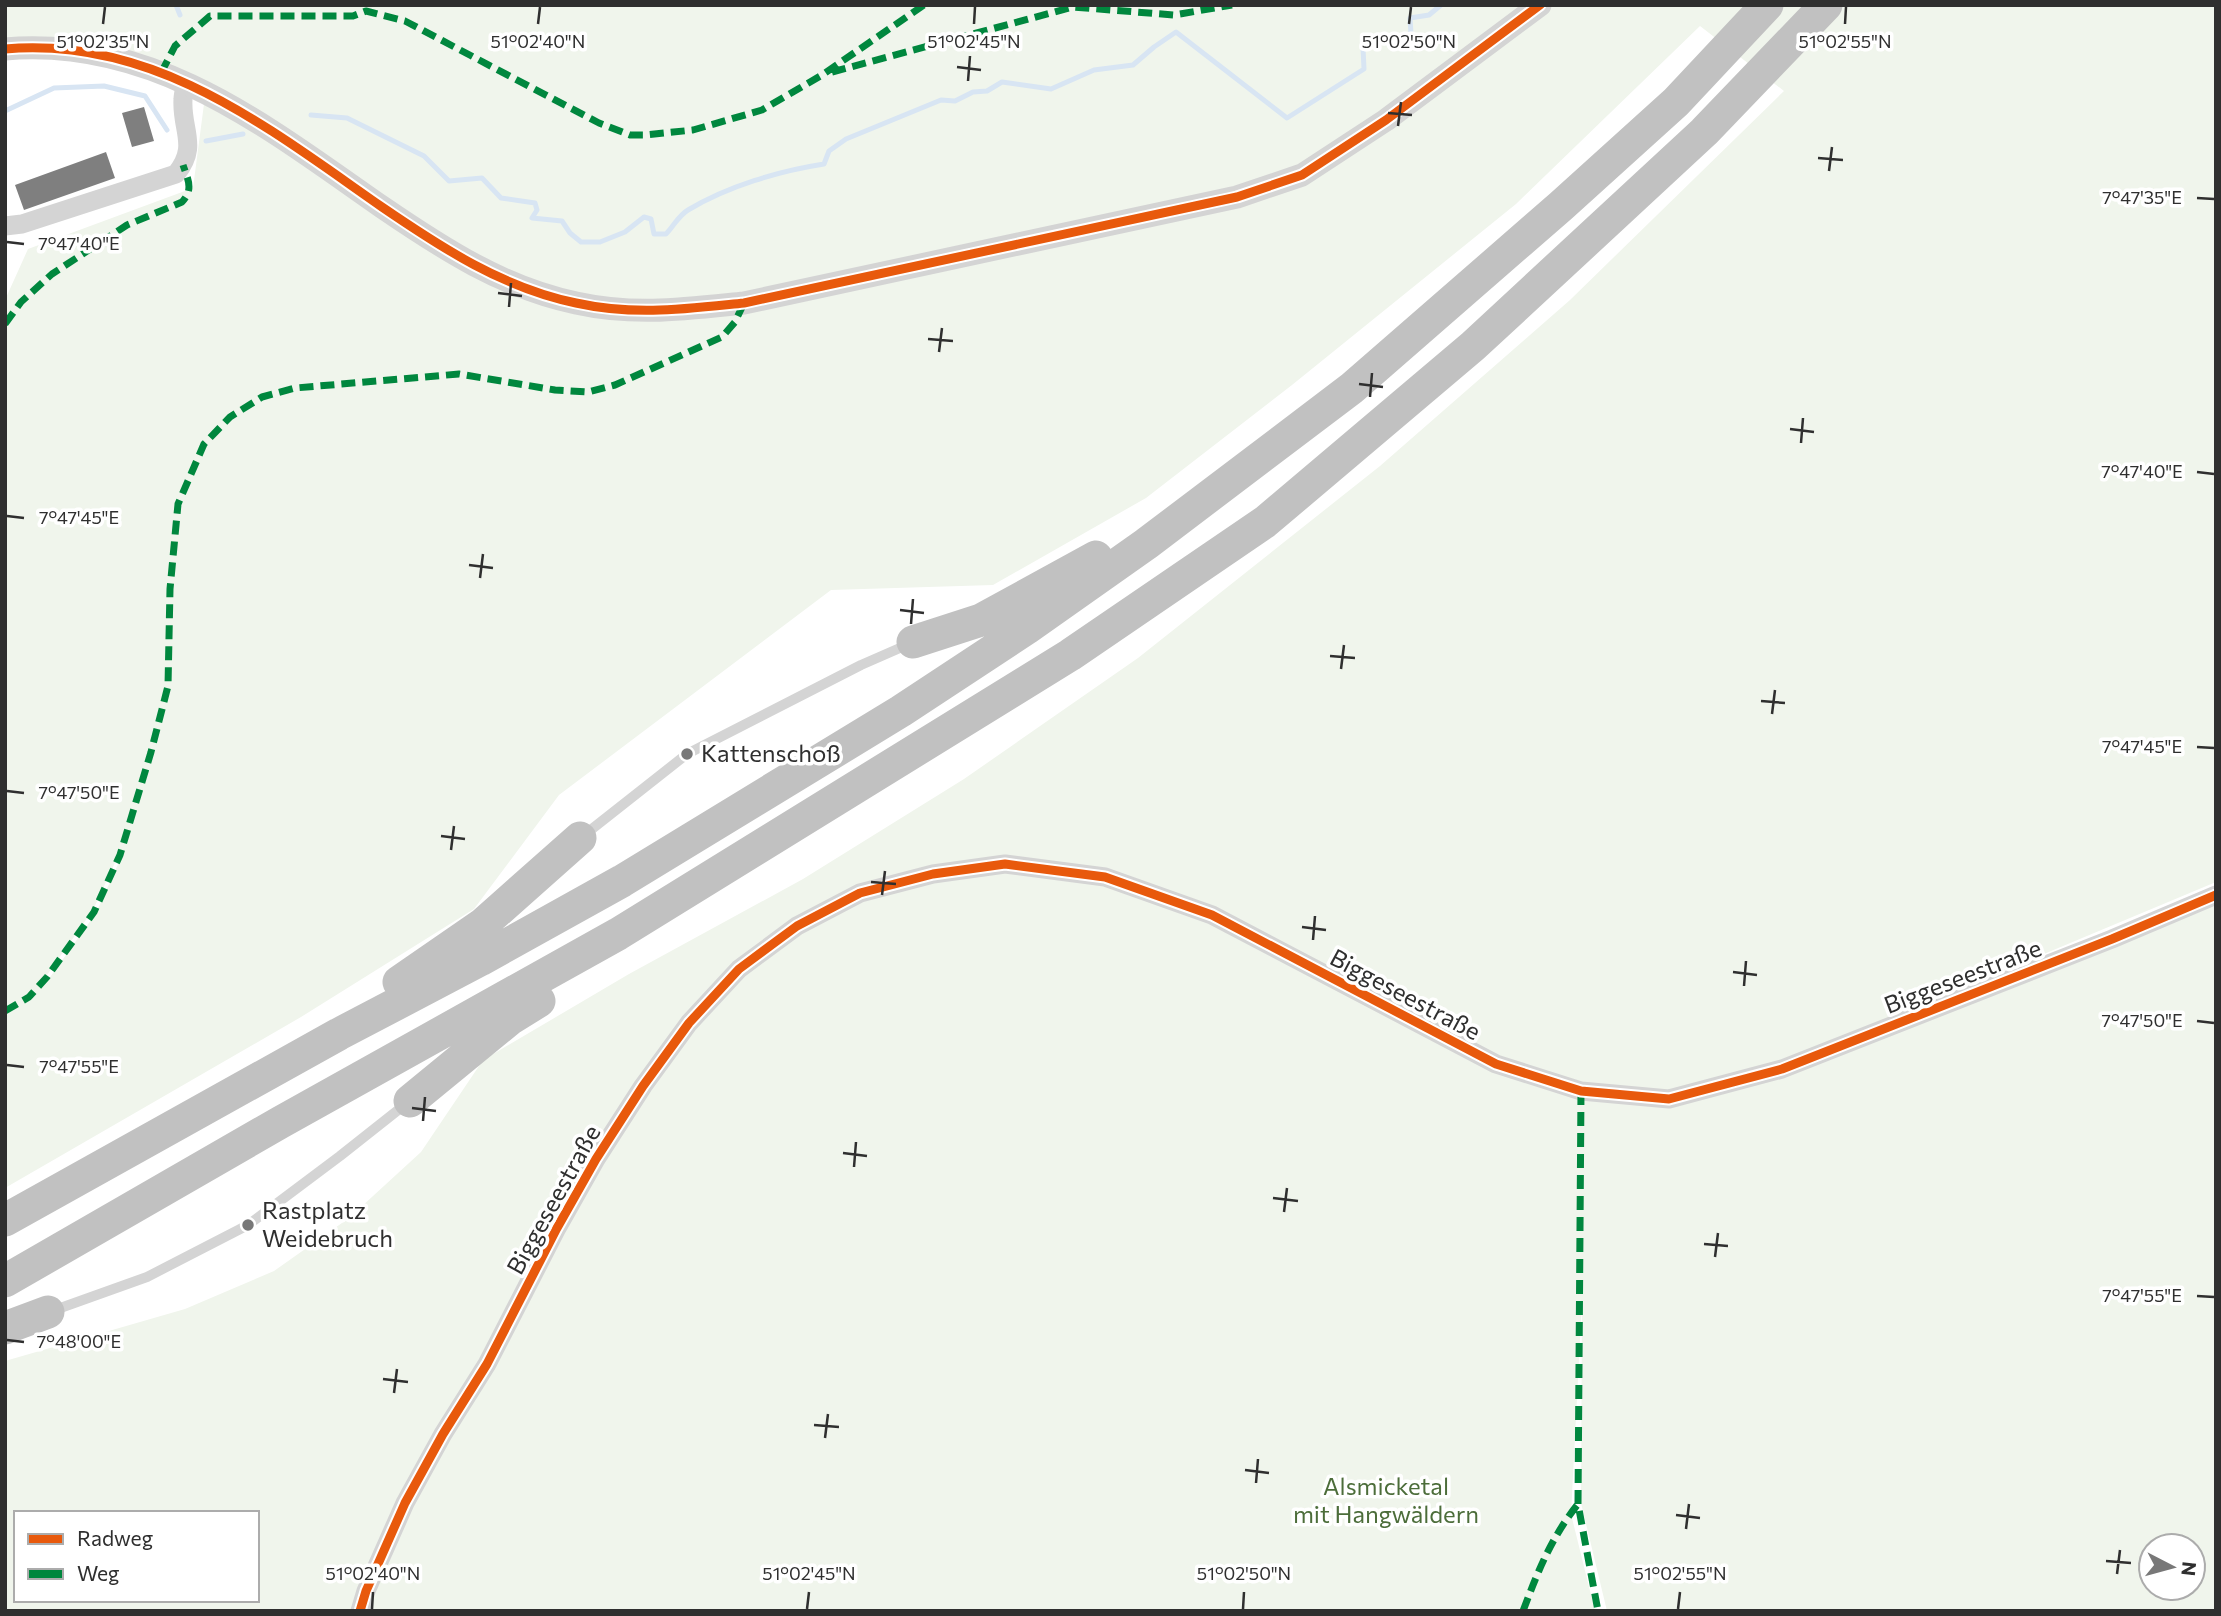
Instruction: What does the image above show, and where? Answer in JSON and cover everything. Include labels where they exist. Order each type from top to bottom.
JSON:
[{"type":"highway","points":[[5,1220],[338,1034],[480,960],[622,881],[901,711],[1027,628],[1146,544],[1352,387],[1561,206],[1676,102],[1767,5]]},
{"type":"highway","points":[[5,1281],[269,1129],[618,934],[1070,655],[1265,522],[1473,346],[1704,132],[1826,5]]},
{"type":"highway","points":[[913,642],[981,620],[1099,556],[1146,544]]},
{"type":"highway","points":[[338,1034],[360,1010],[483,925],[580,838]]},
{"type":"highway","points":[[410,1101],[510,1019],[565,985],[618,934]]},
{"type":"highway","points":[[5,1328],[48,1312]]},
{"type":"street","points":[[5,49],[81,50],[136,62],[174,78],[262,125],[424,236],[492,275],[575,303],[619,310],[669,312],[744,303],[1156,215],[1237,197],[1302,175],[1386,120],[1540,5]]},
{"type":"street","points":[[5,226],[22,224],[176,174],[189,149],[182,101],[174,78]]},
{"type":"street","name":"Biggeseestraße","points":[[360,1611],[366,1591],[405,1503],[443,1434],[487,1364],[589,1171],[643,1086],[689,1023],[739,969],[797,926],[860,893],[933,874],[1005,864],[1105,877],[1212,915],[1496,1064],[1581,1091],[1668,1099],[1782,1069],[2216,895]]},
{"type":"lane","points":[[580,838],[687,754],[861,665],[913,642]]},
{"type":"lane","points":[[48,1312],[147,1277],[248,1225],[410,1101]]},
{"type":"green space","name":"Alsmicketal mit Hangwäldern","points":[[5,5],[2216,5],[2216,882],[1781,1064],[1669,1095],[1593,1088],[1589,1096],[1668,1104],[1782,1072],[2216,900],[2216,1611],[1607,1611],[1581,1503],[1582,1301],[1571,1514],[1595,1611],[364,1611],[409,1505],[447,1434],[490,1366],[600,1161],[694,1020],[693,1009],[641,1077],[594,1153],[484,1360],[440,1429],[402,1499],[363,1588],[356,1611],[5,1611],[5,1361],[185,1309],[274,1271],[349,1218],[421,1152],[483,1060],[629,974],[803,879],[964,779],[1138,658],[1380,466],[1570,300],[1784,91],[1700,26],[1516,204],[1292,385],[1146,498],[993,585],[831,590],[559,795],[474,909],[301,1017],[5,1188],[5,300],[28,249],[193,188],[207,81],[133,52],[82,39],[5,42]],"holes":[[[123,853],[96,913],[48,980],[42,982],[93,910],[119,854]]]},
{"type":"building","points":[[144,107],[154,141],[132,147],[122,113]]},
{"type":"building","points":[[106,152],[115,178],[24,210],[15,185]]},
{"type":"waterway","points":[[176,5],[180,15]]},
{"type":"waterway","points":[[311,115],[347,118],[424,156],[449,181],[482,178],[501,198],[535,203],[537,210],[532,218],[562,221],[570,233],[581,242],[600,242],[625,232],[644,217],[651,219],[654,234],[666,234],[685,212],[703,201],[754,181],[824,164],[829,151],[846,139],[941,100],[955,101],[973,92],[987,91],[1002,82],[1051,89],[1094,70],[1133,65],[1176,32],[1287,118],[1364,69],[1363,48],[1374,39],[1387,43],[1411,34],[1410,18],[1429,15],[1441,5]]},
{"type":"waterway","points":[[5,111],[54,88],[104,86],[145,96],[167,130]]},
{"type":"waterway","points":[[206,141],[243,134]]},
{"type":"marked path","points":[[161,73],[175,46],[210,16],[353,16],[366,11],[405,21],[599,123],[630,135],[645,135],[693,130],[762,110],[822,75],[924,5]]},
{"type":"marked path","points":[[832,72],[1073,7],[1174,15],[1232,5]]},
{"type":"marked path","points":[[5,324],[21,302],[52,274],[127,225],[182,202],[189,189],[183,165]]},
{"type":"marked path","points":[[5,1011],[29,997],[47,977],[94,912],[120,855],[168,686],[170,589],[178,504],[204,444],[230,417],[262,397],[295,388],[459,374],[555,390],[588,392],[615,385],[722,337],[735,322],[744,303]]},
{"type":"marked path","points":[[1581,1091],[1578,1504],[1598,1611]]},
{"type":"marked path","points":[[1523,1611],[1546,1555],[1578,1504]]},
{"type":"cycle path","points":[[5,49],[59,49],[111,57],[159,72],[206,93],[251,118],[427,237],[498,277],[576,303],[619,309],[660,310],[744,303],[1237,197],[1302,175],[1386,120],[1540,5]]},
{"type":"cycle path","points":[[360,1611],[366,1591],[405,1503],[443,1434],[487,1364],[596,1159],[643,1086],[689,1023],[739,969],[797,926],[860,893],[933,874],[1005,864],[1105,877],[1212,915],[1496,1064],[1581,1091],[1669,1099],[1782,1069],[2112,939],[2216,895]]},
{"type":"place","name":"Kattenschoß","points":[[687,754]]},
{"type":"place","name":"Rastplatz Weidebruch","points":[[248,1225]]}]
